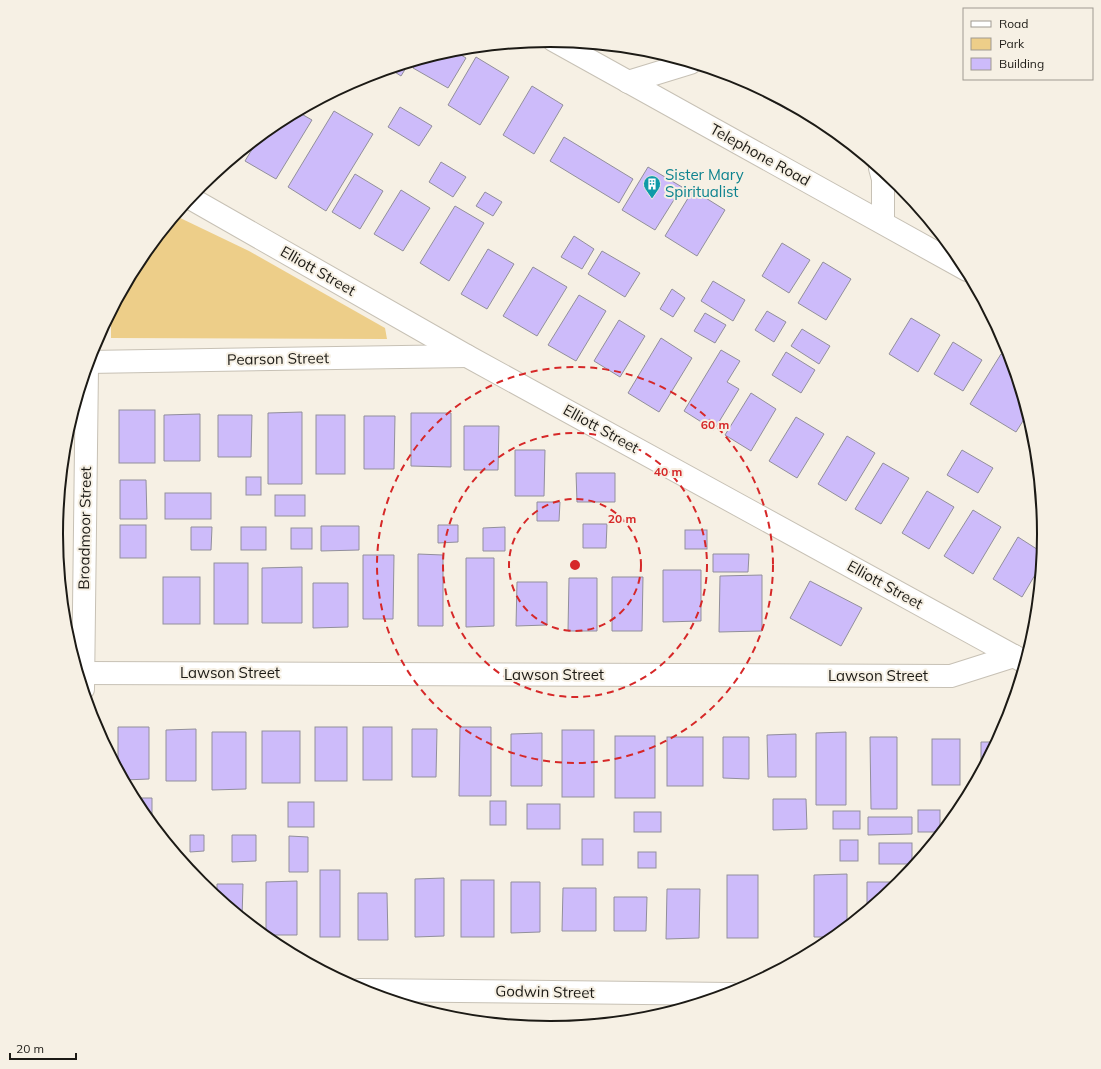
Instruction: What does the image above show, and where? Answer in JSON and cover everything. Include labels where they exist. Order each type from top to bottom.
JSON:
[{"type":"street","name":"Telephone Road","points":[[566,48],[883,222],[947,252]]},
{"type":"street","points":[[628,82],[682,65]]},
{"type":"street","points":[[883,178],[883,222]]},
{"type":"street","name":"Elliott Street","points":[[195,201],[467,356],[1020,659]]},
{"type":"street","name":"Pearson Street","points":[[95,362],[467,356]]},
{"type":"street","name":"Broadmoor Street","points":[[82,668],[87,386]]},
{"type":"street","name":"Lawson Street","points":[[85,678],[951,676],[1020,659]]},
{"type":"street","name":"Godwin Street","points":[[378,990],[713,994]]},
{"type":"green space","points":[[180,218],[249,251],[385,328],[387,339],[111,338],[111,323],[128,291],[145,264]]},
{"type":"building","points":[[461,55],[466,58],[448,88],[413,68],[455,56]]},
{"type":"building","points":[[476,57],[509,77],[480,125],[448,105]]},
{"type":"building","points":[[405,70],[401,76],[396,73]]},
{"type":"building","points":[[532,86],[563,105],[534,154],[503,135]]},
{"type":"building","points":[[759,94],[766,97],[789,109],[788,110]]},
{"type":"building","points":[[400,107],[432,126],[419,146],[388,127]]},
{"type":"building","points":[[334,111],[373,134],[326,211],[288,187]]},
{"type":"building","points":[[303,115],[312,120],[276,179],[245,161],[252,150]]},
{"type":"building","points":[[564,137],[633,179],[619,203],[550,161]]},
{"type":"building","points":[[441,162],[466,177],[453,197],[429,182]]},
{"type":"building","name":"Sister Mary Spiritualist","points":[[648,167],[682,187],[655,230],[622,210]]},
{"type":"building","points":[[355,174],[383,191],[360,229],[332,212]]},
{"type":"building","points":[[401,190],[430,208],[403,251],[374,234]]},
{"type":"building","points":[[693,190],[725,210],[697,256],[665,236]]},
{"type":"building","points":[[485,192],[502,202],[493,216],[476,206]]},
{"type":"building","points":[[455,206],[484,223],[449,281],[420,263]]},
{"type":"building","points":[[574,236],[594,249],[582,269],[561,257]]},
{"type":"building","points":[[782,243],[810,260],[789,293],[762,276]]},
{"type":"building","points":[[488,249],[514,264],[487,309],[461,294]]},
{"type":"building","points":[[602,251],[640,273],[625,297],[588,274]]},
{"type":"building","points":[[823,262],[851,279],[826,320],[798,303]]},
{"type":"building","points":[[533,267],[567,287],[537,336],[503,316]]},
{"type":"building","points":[[713,281],[745,300],[733,321],[701,301]]},
{"type":"building","points":[[672,289],[685,298],[673,317],[660,309]]},
{"type":"building","points":[[579,295],[606,311],[576,361],[548,345]]},
{"type":"building","points":[[767,311],[786,322],[774,342],[755,330]]},
{"type":"building","points":[[705,313],[726,325],[715,343],[694,331]]},
{"type":"building","points":[[911,318],[940,335],[918,372],[889,354]]},
{"type":"building","points":[[619,320],[645,336],[620,377],[594,361]]},
{"type":"building","points":[[802,329],[830,346],[819,364],[791,346]]},
{"type":"building","points":[[661,338],[692,358],[659,412],[628,393]]},
{"type":"building","points":[[953,342],[982,360],[963,391],[934,374]]},
{"type":"building","points":[[721,350],[740,361],[727,382],[739,389],[714,430],[684,411]]},
{"type":"building","points":[[786,352],[815,370],[801,393],[772,375]]},
{"type":"building","points":[[1001,354],[1004,356],[1024,419],[1016,432],[970,404]]},
{"type":"building","points":[[751,393],[776,409],[751,451],[725,435]]},
{"type":"building","points":[[119,410],[155,410],[155,463],[119,463]]},
{"type":"building","points":[[302,412],[302,484],[268,484],[268,413]]},
{"type":"building","points":[[411,413],[451,413],[451,467],[411,466]]},
{"type":"building","points":[[200,414],[200,461],[164,461],[164,415]]},
{"type":"building","points":[[218,415],[252,415],[251,457],[218,457]]},
{"type":"building","points":[[316,415],[345,415],[345,474],[316,474]]},
{"type":"building","points":[[364,416],[395,416],[394,469],[364,469]]},
{"type":"building","points":[[796,417],[824,434],[797,478],[769,461]]},
{"type":"building","points":[[464,426],[499,426],[498,470],[464,470]]},
{"type":"building","points":[[847,436],[875,453],[846,501],[818,484]]},
{"type":"building","points":[[515,450],[545,450],[544,496],[515,496]]},
{"type":"building","points":[[962,450],[993,468],[978,493],[947,475]]},
{"type":"building","points":[[883,463],[909,478],[881,524],[855,509]]},
{"type":"building","points":[[576,473],[615,473],[615,502],[577,502]]},
{"type":"building","points":[[246,477],[261,477],[261,495],[246,495]]},
{"type":"building","points":[[120,480],[146,480],[147,519],[120,519]]},
{"type":"building","points":[[927,491],[954,507],[929,549],[902,533]]},
{"type":"building","points":[[165,493],[211,493],[211,519],[165,519]]},
{"type":"building","points":[[275,495],[305,495],[305,516],[275,516]]},
{"type":"building","points":[[537,502],[560,502],[559,521],[537,521]]},
{"type":"building","points":[[973,510],[1001,527],[973,574],[944,556]]},
{"type":"building","points":[[583,524],[607,524],[606,548],[583,548]]},
{"type":"building","points":[[120,525],[146,525],[146,558],[120,558]]},
{"type":"building","points":[[438,525],[458,525],[458,542],[438,543]]},
{"type":"building","points":[[321,526],[359,526],[359,550],[321,551]]},
{"type":"building","points":[[191,527],[212,527],[211,550],[191,550]]},
{"type":"building","points":[[241,527],[266,527],[266,550],[241,550]]},
{"type":"building","points":[[505,527],[505,551],[483,551],[483,528]]},
{"type":"building","points":[[291,528],[312,528],[312,549],[291,549]]},
{"type":"building","points":[[685,530],[707,530],[707,549],[685,549]]},
{"type":"building","points":[[1018,537],[1038,549],[1036,573],[1022,597],[993,579]]},
{"type":"building","points":[[418,554],[443,555],[443,626],[418,626]]},
{"type":"building","points":[[713,554],[749,554],[748,572],[713,572]]},
{"type":"building","points":[[363,555],[394,555],[393,619],[363,619]]},
{"type":"building","points":[[466,558],[494,558],[494,626],[466,627]]},
{"type":"building","points":[[214,563],[248,563],[248,624],[214,624]]},
{"type":"building","points":[[302,567],[302,623],[262,623],[262,568]]},
{"type":"building","points":[[663,570],[701,570],[701,621],[663,622]]},
{"type":"building","points":[[762,575],[762,631],[719,632],[720,576]]},
{"type":"building","points":[[163,577],[200,577],[200,624],[163,624]]},
{"type":"building","points":[[612,577],[643,577],[642,631],[612,631]]},
{"type":"building","points":[[569,578],[597,578],[597,631],[568,631]]},
{"type":"building","points":[[810,581],[862,608],[841,646],[790,618]]},
{"type":"building","points":[[517,582],[547,582],[547,625],[516,626]]},
{"type":"building","points":[[313,583],[348,583],[348,627],[313,628]]},
{"type":"building","points":[[118,727],[149,727],[149,779],[129,780],[118,759]]},
{"type":"building","points":[[315,727],[347,727],[347,781],[315,781]]},
{"type":"building","points":[[363,727],[392,727],[392,780],[363,780]]},
{"type":"building","points":[[460,727],[491,727],[491,796],[459,796]]},
{"type":"building","points":[[196,729],[196,781],[166,781],[166,730]]},
{"type":"building","points":[[412,729],[437,729],[436,777],[412,777]]},
{"type":"building","points":[[562,730],[594,730],[594,797],[562,797]]},
{"type":"building","points":[[262,731],[300,731],[300,783],[262,783]]},
{"type":"building","points":[[212,732],[246,732],[246,789],[212,790]]},
{"type":"building","points":[[846,732],[846,805],[816,805],[816,733]]},
{"type":"building","points":[[542,733],[542,786],[511,786],[511,734]]},
{"type":"building","points":[[796,734],[796,777],[768,777],[767,735]]},
{"type":"building","points":[[615,736],[655,736],[655,798],[615,798]]},
{"type":"building","points":[[667,737],[703,737],[703,786],[667,786]]},
{"type":"building","points":[[723,737],[749,737],[749,779],[723,778]]},
{"type":"building","points":[[870,737],[897,737],[897,809],[871,809]]},
{"type":"building","points":[[932,739],[960,739],[960,785],[932,785]]},
{"type":"building","points":[[981,742],[992,742],[988,750],[981,763]]},
{"type":"building","points":[[141,798],[152,798],[152,815]]},
{"type":"building","points":[[773,799],[806,799],[807,829],[773,830]]},
{"type":"building","points":[[490,801],[506,801],[506,825],[490,825]]},
{"type":"building","points":[[288,802],[314,802],[314,827],[288,827]]},
{"type":"building","points":[[527,804],[560,804],[560,829],[527,829]]},
{"type":"building","points":[[918,810],[940,810],[940,827],[936,832],[918,832]]},
{"type":"building","points":[[833,811],[860,811],[860,829],[833,829]]},
{"type":"building","points":[[634,812],[661,812],[661,832],[634,832]]},
{"type":"building","points":[[868,817],[912,817],[912,834],[868,835]]},
{"type":"building","points":[[190,835],[204,835],[204,851],[190,852]]},
{"type":"building","points":[[232,835],[256,835],[256,861],[232,862]]},
{"type":"building","points":[[289,836],[308,837],[308,872],[289,872]]},
{"type":"building","points":[[582,839],[603,839],[603,865],[582,865]]},
{"type":"building","points":[[840,840],[858,840],[858,861],[840,861]]},
{"type":"building","points":[[879,843],[912,843],[912,861],[909,864],[879,864]]},
{"type":"building","points":[[638,852],[656,852],[656,868],[638,868]]},
{"type":"building","points":[[320,870],[340,870],[340,937],[320,937]]},
{"type":"building","points":[[847,874],[847,921],[825,937],[814,937],[814,875]]},
{"type":"building","points":[[727,875],[758,875],[758,938],[727,938]]},
{"type":"building","points":[[444,878],[444,936],[415,937],[415,879]]},
{"type":"building","points":[[461,880],[494,880],[494,937],[461,937]]},
{"type":"building","points":[[297,881],[297,935],[273,935],[266,930],[266,882]]},
{"type":"building","points":[[511,882],[540,882],[540,932],[511,933]]},
{"type":"building","points":[[867,882],[892,882],[872,901],[867,905]]},
{"type":"building","points":[[217,884],[243,884],[242,912],[229,901],[217,890]]},
{"type":"building","points":[[563,888],[596,888],[596,931],[562,931]]},
{"type":"building","points":[[667,889],[700,889],[699,938],[666,939]]},
{"type":"building","points":[[358,893],[387,893],[388,940],[358,940]]},
{"type":"building","points":[[614,897],[647,897],[646,931],[614,931]]},
{"type":"place","name":"Sister Mary Spiritualist","points":[[652,199]]}]
